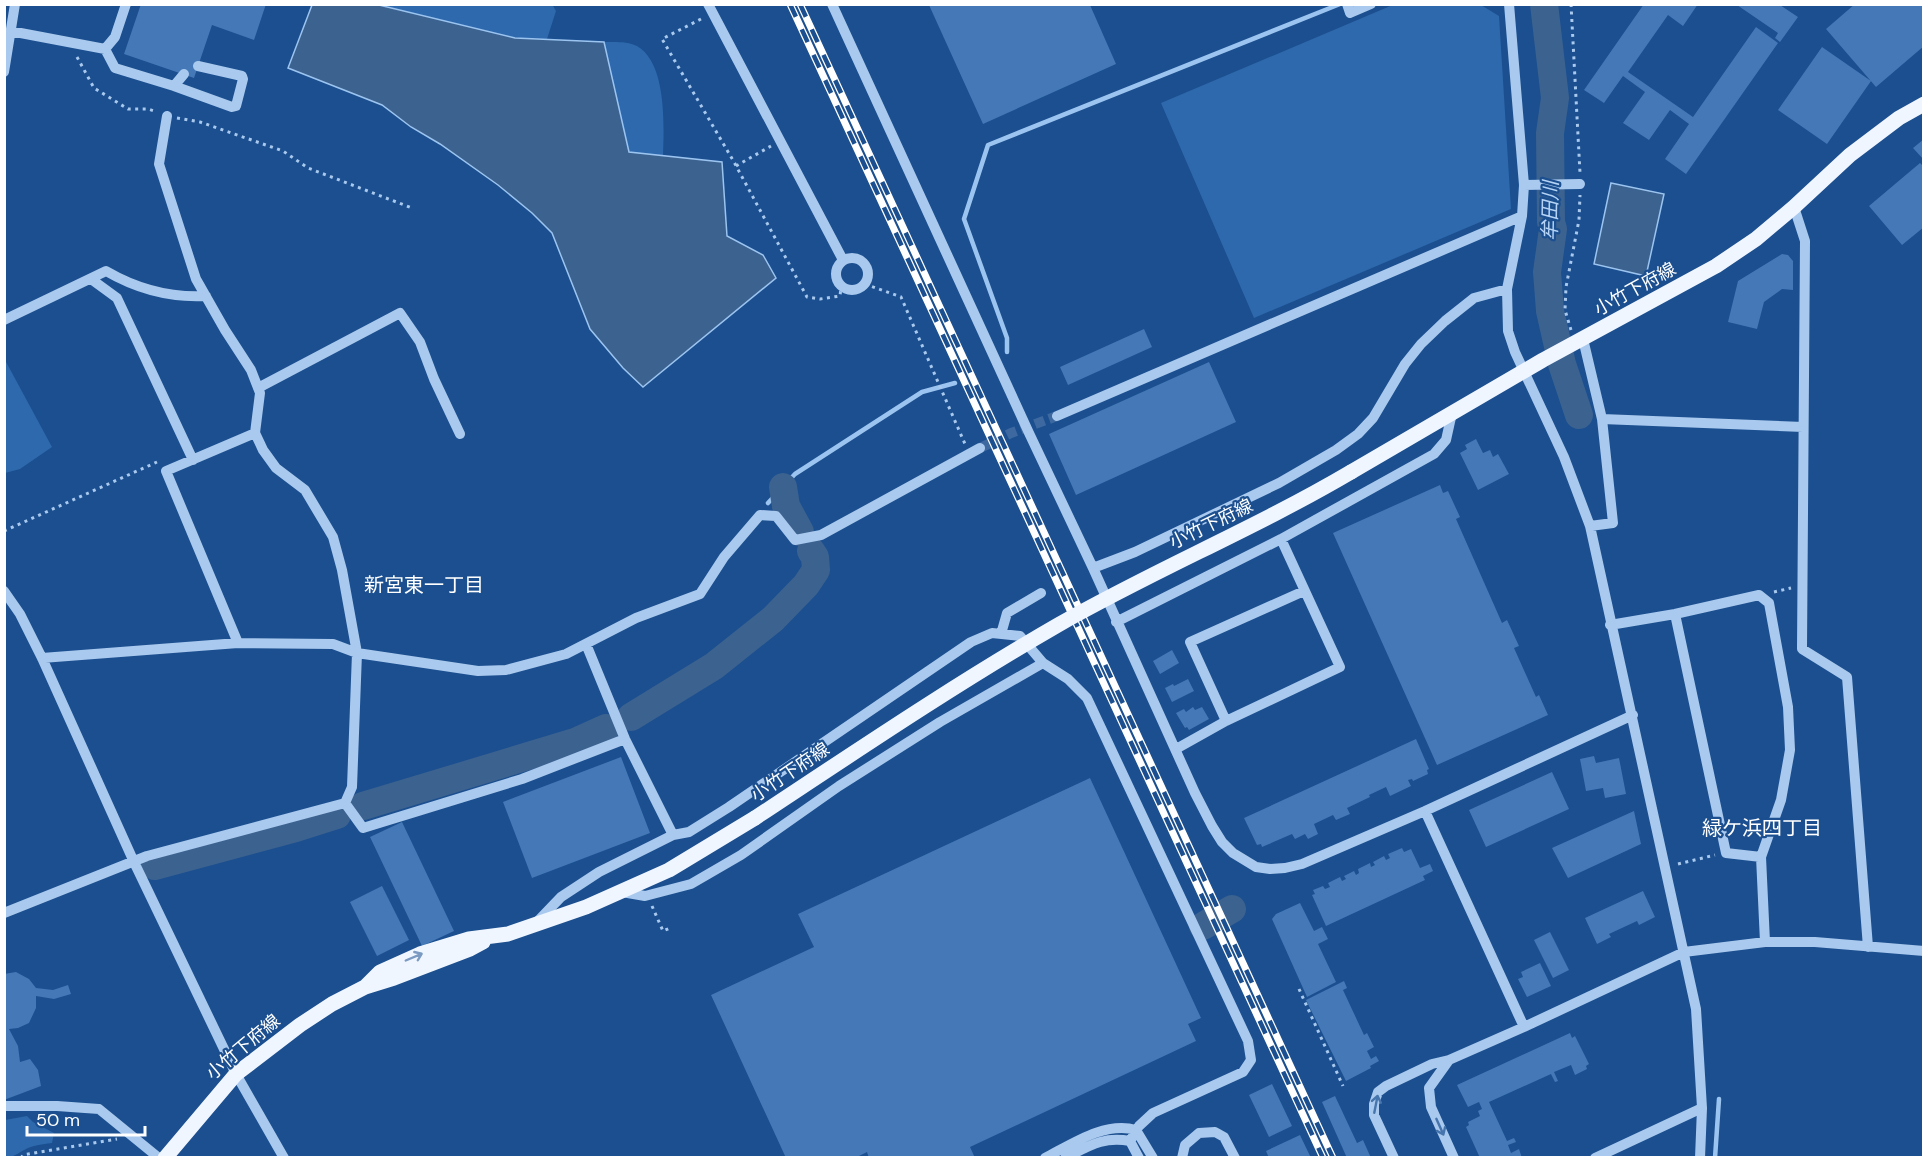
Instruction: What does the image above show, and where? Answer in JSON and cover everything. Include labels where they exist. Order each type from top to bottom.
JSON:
[{"type":"main road","name":"小竹下府線","points":[[165,1158],[236,1074],[300,1025],[332,1004],[364,987],[459,953],[491,937],[532,926],[586,907],[669,870],[755,818],[953,687],[1060,624],[1165,568],[1302,501],[1543,360],[1716,266],[1756,239],[1850,154],[1899,118],[1923,104]]},
{"type":"street","points":[[4,72],[15,4]]},
{"type":"street","points":[[105,49],[115,37],[126,4]]},
{"type":"street","points":[[832,4],[1195,793],[1222,842],[1244,861],[1256,867],[1286,868],[1302,864],[1425,811],[1633,715]]},
{"type":"street","points":[[1347,4],[1350,13],[1371,4]]},
{"type":"street","points":[[1509,4],[1524,185],[1522,216],[1506,288],[1508,331],[1564,457],[1590,526],[1696,1010],[1702,1108],[1700,1158]]},
{"type":"street","points":[[710,9],[843,260]]},
{"type":"street","points":[[10,31],[105,49]]},
{"type":"street","points":[[105,49],[115,68],[236,106],[242,76],[198,66]]},
{"type":"street","points":[[174,86],[184,74]]},
{"type":"street","points":[[166,116],[159,164],[196,279],[251,370],[260,393],[255,433],[276,468],[305,490],[333,537],[342,570],[357,653],[352,787],[345,803]]},
{"type":"street","points":[[1524,185],[1580,184]]},
{"type":"street","points":[[1794,207],[1805,241],[1802,649],[1847,677],[1868,947]]},
{"type":"street","points":[[1057,416],[1522,216]]},
{"type":"street","points":[[854,258],[864,264],[868,274],[860,288],[850,291],[837,283],[835,273],[839,263],[843,260],[854,258]]},
{"type":"street","points":[[4,320],[105,272],[123,282],[148,291],[190,297],[206,296]]},
{"type":"street","points":[[91,279],[117,298],[193,460]]},
{"type":"street","points":[[1093,568],[1135,552],[1279,483],[1336,450],[1358,434],[1374,418],[1405,364],[1421,344],[1445,321],[1474,298],[1506,288]]},
{"type":"street","points":[[258,388],[400,313],[420,342],[434,379],[460,434]]},
{"type":"street","points":[[1579,341],[1602,419],[1613,524],[1590,526]]},
{"type":"street","points":[[1116,622],[1281,539],[1434,454],[1446,440],[1452,413]]},
{"type":"street","points":[[1602,419],[1803,427]]},
{"type":"street","points":[[238,643],[166,471],[255,433]]},
{"type":"street","points":[[42,658],[238,643],[333,644],[357,653],[478,671],[506,670],[566,654],[636,618],[700,594],[724,557],[760,515],[776,516],[795,540],[821,535],[980,448]]},
{"type":"street","points":[[1176,750],[1226,722],[1340,667],[1281,539]]},
{"type":"street","points":[[4,591],[20,614],[42,658],[134,862],[236,1074],[284,1158]]},
{"type":"street","points":[[1226,722],[1190,642],[1304,591]]},
{"type":"street","points":[[1001,634],[1007,613],[1041,593]]},
{"type":"street","points":[[1610,625],[1675,614],[1759,595],[1769,603],[1788,707],[1790,750],[1782,800],[1761,857],[1765,942]]},
{"type":"street","points":[[1675,614],[1725,853],[1761,857]]},
{"type":"street","points":[[532,926],[561,897],[599,872],[673,835],[689,832],[971,642],[992,633],[1020,636],[1043,663],[1068,679],[1087,698],[1248,1041],[1251,1060],[1243,1072],[1153,1113],[1136,1130],[1130,1141]]},
{"type":"street","points":[[586,644],[625,739],[673,835]]},
{"type":"street","points":[[622,892],[645,896],[691,884],[741,855],[839,786],[940,722],[1043,663]]},
{"type":"street","points":[[345,803],[363,828],[522,778],[625,739]]},
{"type":"street","points":[[4,913],[147,856],[345,803]]},
{"type":"street","points":[[1425,811],[1524,1027]]},
{"type":"street","points":[[1394,1158],[1374,1115],[1374,1104],[1378,1092],[1386,1086],[1432,1064],[1449,1060],[1524,1027],[1684,952],[1765,942],[1815,942],[1923,951]]},
{"type":"street","points":[[1449,1060],[1429,1088],[1431,1107],[1454,1158]]},
{"type":"street","points":[[4,1106],[99,1109],[159,1158]]},
{"type":"street","points":[[1595,1158],[1702,1108]]},
{"type":"street","points":[[1045,1158],[1107,1128],[1124,1126],[1136,1130],[1153,1158]]},
{"type":"street","points":[[1182,1158],[1185,1145],[1199,1133],[1215,1132],[1224,1137],[1235,1158]]},
{"type":"street","points":[[1065,1158],[1102,1140],[1130,1141]]},
{"type":"street","points":[[1130,1141],[1139,1158]]},
{"type":"path","points":[[1571,4],[1580,184],[1579,220],[1566,287],[1565,310],[1579,341]]},
{"type":"path","points":[[710,9],[662,39],[736,166],[807,297],[820,299],[840,296],[841,287]]},
{"type":"path","points":[[76,55],[94,88],[128,109],[148,109],[166,116],[200,122],[283,151],[308,168],[412,208]]},
{"type":"path","points":[[736,166],[780,141]]},
{"type":"path","points":[[864,284],[901,297],[970,454]]},
{"type":"path","points":[[4,531],[162,460],[166,471]]},
{"type":"path","points":[[1759,595],[1802,586]]},
{"type":"path","points":[[1666,867],[1725,853]]},
{"type":"path","points":[[651,905],[663,931],[670,928]]},
{"type":"path","points":[[1299,989],[1343,1086]]},
{"type":"path","points":[[21,1158],[23,1155],[81,1147],[133,1136]]},
{"type":"shaded area","points":[[552,4],[556,11],[547,39],[515,38],[379,5]]},
{"type":"shaded area","points":[[1395,4],[1481,5],[1499,16],[1511,209],[1254,318],[1161,103]]},
{"type":"shaded area","points":[[312,5],[379,5],[515,38],[604,42],[629,152],[722,162],[727,236],[763,255],[776,278],[643,387],[623,368],[590,329],[552,233],[532,213],[498,185],[382,105],[288,68]]},
{"type":"shaded area","points":[[604,42],[633,44],[647,54],[654,66],[662,96],[663,156],[629,153]]},
{"type":"shaded area","points":[[1611,183],[1664,194],[1646,276],[1594,264]]},
{"type":"shaded area","points":[[5,360],[52,447],[20,469],[5,473]]},
{"type":"shaded area","points":[[27,1116],[33,1122],[54,1133],[52,1143],[31,1147],[14,1156],[5,1157],[5,1120]]},
{"type":"building","points":[[141,4],[266,4],[254,40],[212,25],[194,78],[124,54]]},
{"type":"building","points":[[1644,4],[1698,4],[1683,26],[1668,15],[1628,72],[1693,117],[1756,27],[1778,43],[1686,174],[1665,159],[1689,124],[1670,110],[1649,140],[1623,123],[1645,92],[1623,76],[1604,103],[1584,90]]},
{"type":"building","points":[[1855,4],[1924,4],[1924,46],[1876,87],[1826,29]]},
{"type":"building","points":[[929,5],[1090,5],[1116,64],[983,124]]},
{"type":"building","points":[[1737,5],[1780,5],[1798,17],[1780,42],[1775,38],[1778,33]]},
{"type":"building","points":[[1822,47],[1871,81],[1827,144],[1778,110]]},
{"type":"building","points":[[1924,139],[1924,160],[1913,148]]},
{"type":"building","points":[[1920,163],[1924,167],[1924,227],[1902,245],[1869,206]]},
{"type":"building","points":[[1782,254],[1788,255],[1793,261],[1793,290],[1782,289],[1764,302],[1757,329],[1728,322],[1738,281]]},
{"type":"building","points":[[1144,329],[1152,347],[1068,385],[1060,367]]},
{"type":"building","points":[[1209,362],[1236,422],[1076,495],[1049,434]]},
{"type":"building","points":[[1476,439],[1483,453],[1490,450],[1493,457],[1498,454],[1509,474],[1478,490],[1460,453],[1467,449],[1465,445]]},
{"type":"building","points":[[1440,485],[1443,493],[1448,491],[1460,517],[1456,519],[1502,623],[1507,620],[1519,646],[1514,648],[1536,697],[1539,695],[1548,715],[1437,765],[1333,533]]},
{"type":"building","points":[[1172,650],[1179,663],[1160,674],[1153,661]]},
{"type":"building","points":[[1188,679],[1194,691],[1172,702],[1165,688]]},
{"type":"building","points":[[1193,707],[1195,710],[1202,707],[1209,719],[1189,730],[1185,728],[1176,713],[1184,709],[1186,712]]},
{"type":"building","points":[[1416,739],[1429,769],[1428,774],[1413,781],[1408,780],[1411,786],[1390,796],[1386,787],[1369,795],[1370,797],[1347,808],[1350,814],[1336,820],[1333,815],[1314,824],[1318,834],[1308,839],[1305,834],[1295,839],[1292,834],[1262,847],[1261,844],[1257,845],[1244,818]]},
{"type":"building","points":[[1594,756],[1596,763],[1619,758],[1626,794],[1605,798],[1603,788],[1586,791],[1580,759]]},
{"type":"building","points":[[621,757],[650,833],[532,878],[503,802]]},
{"type":"building","points":[[1552,772],[1569,809],[1486,847],[1469,810]]},
{"type":"building","points":[[1090,778],[1201,1018],[1188,1024],[1196,1041],[970,1147],[975,1158],[869,1158],[867,1152],[855,1158],[786,1158],[711,995],[814,947],[798,914]]},
{"type":"building","points":[[1634,811],[1641,844],[1568,878],[1552,848]]},
{"type":"building","points":[[402,822],[454,931],[422,946],[370,837]]},
{"type":"building","points":[[1402,848],[1404,852],[1411,849],[1420,868],[1430,864],[1433,871],[1423,876],[1425,880],[1326,926],[1312,895],[1315,894],[1313,890],[1323,886],[1325,889],[1330,887],[1328,883],[1340,877],[1342,881],[1346,879],[1344,876],[1354,871],[1356,875],[1359,873],[1358,869],[1370,863],[1371,867],[1375,865],[1373,862],[1384,856],[1386,860],[1390,858],[1388,854]]},
{"type":"building","points":[[382,886],[409,940],[377,956],[350,902]]},
{"type":"building","points":[[1643,891],[1655,917],[1639,925],[1637,921],[1609,934],[1611,937],[1597,944],[1585,918]]},
{"type":"building","points":[[1300,903],[1314,931],[1322,927],[1328,939],[1318,944],[1336,982],[1307,997],[1272,919],[1276,914]]},
{"type":"building","points":[[1550,932],[1569,970],[1553,978],[1534,940]]},
{"type":"building","points":[[1540,963],[1551,986],[1527,997],[1518,979],[1523,977],[1521,972]]},
{"type":"building","points":[[16,972],[29,979],[36,988],[53,990],[68,985],[71,994],[54,999],[36,996],[36,1008],[29,1023],[9,1029],[18,1046],[20,1062],[30,1059],[38,1070],[41,1086],[4,1100],[4,974]]},
{"type":"building","points":[[1344,981],[1347,988],[1343,990],[1364,1035],[1367,1033],[1374,1047],[1367,1051],[1371,1059],[1376,1056],[1379,1061],[1370,1066],[1371,1068],[1346,1081],[1306,1000]]},
{"type":"building","points":[[1570,1033],[1572,1038],[1575,1036],[1589,1064],[1586,1066],[1587,1069],[1575,1075],[1571,1065],[1554,1072],[1558,1081],[1555,1082],[1551,1074],[1489,1102],[1507,1141],[1514,1138],[1516,1142],[1508,1145],[1511,1153],[1519,1149],[1522,1158],[1480,1158],[1466,1127],[1469,1125],[1468,1122],[1480,1116],[1478,1111],[1482,1109],[1479,1102],[1468,1107],[1457,1085]]},
{"type":"building","points":[[1272,1084],[1292,1126],[1269,1137],[1249,1095]]},
{"type":"building","points":[[1335,1096],[1357,1143],[1363,1140],[1371,1158],[1347,1158],[1322,1102]]},
{"type":"building","points":[[1300,1135],[1311,1158],[1269,1158],[1266,1151]]},
{"type":"waterway","points":[[1007,352],[1007,338],[964,219],[988,145],[1340,4]]},
{"type":"waterway","name":"牟田川","points":[[1544,4],[1555,98],[1550,133],[1553,229],[1547,272],[1550,311],[1562,364],[1579,415]]},
{"type":"waterway","points":[[768,503],[795,474],[922,392],[955,383]]},
{"type":"waterway","points":[[783,487],[786,506],[800,532]]},
{"type":"waterway","points":[[631,717],[714,666],[773,619],[806,585],[816,570],[815,557],[811,551]]},
{"type":"waterway","points":[[363,806],[575,742],[606,728]]},
{"type":"waterway","points":[[155,866],[337,815]]},
{"type":"waterway","name":"牟田川","points":[[1203,926],[1232,909]]},
{"type":"waterway","points":[[1715,1158],[1719,1099]]},
{"type":"tunnel","points":[[980,448],[1011,433],[1057,416]]},
{"type":"railway","points":[[790,4],[1323,1158]]},
{"type":"railway","points":[[800,4],[1333,1158]]},
{"type":"district","name":"新宮東一丁目","points":[[424,585]]},
{"type":"district","name":"緑ケ浜四丁目","points":[[1762,828]]}]
